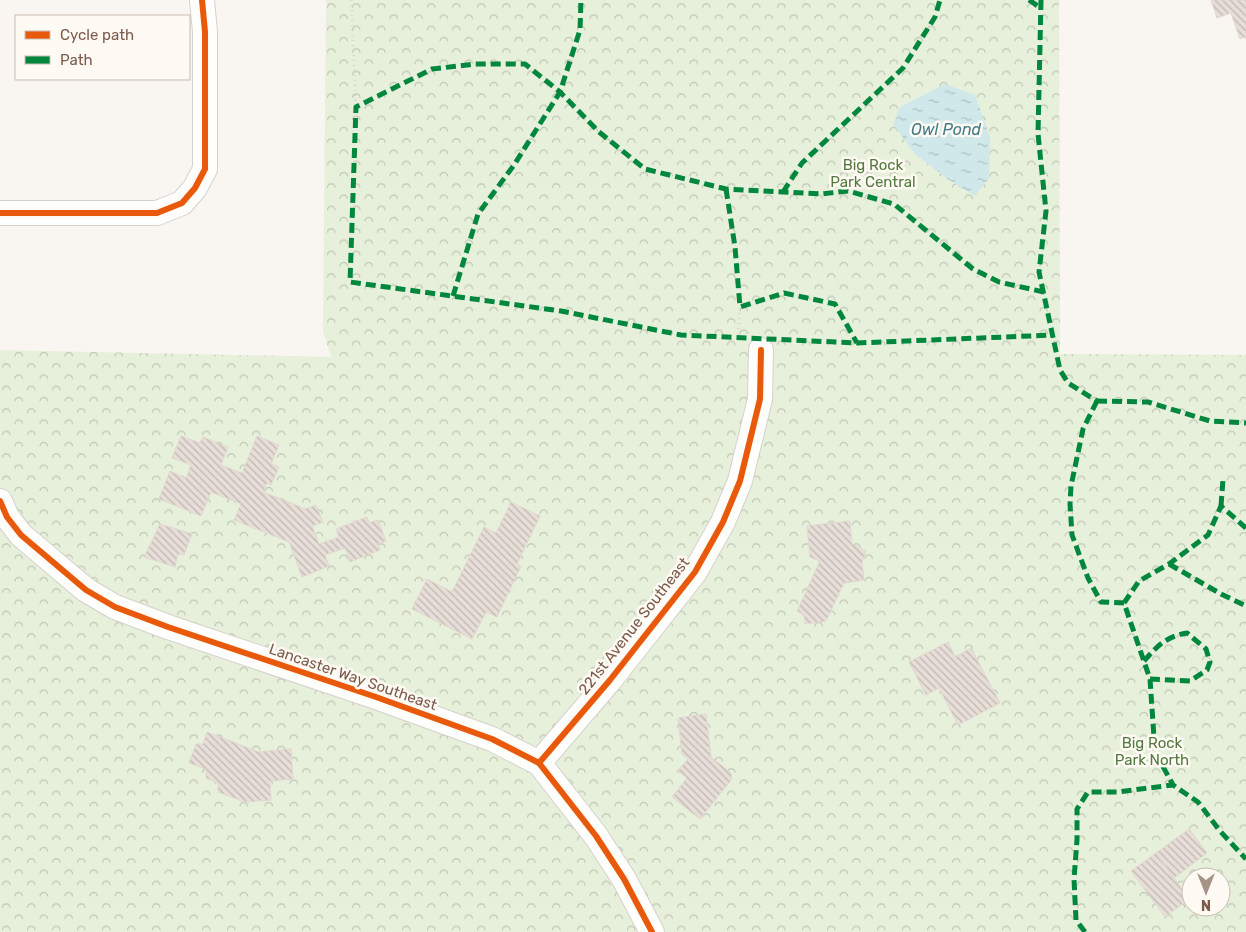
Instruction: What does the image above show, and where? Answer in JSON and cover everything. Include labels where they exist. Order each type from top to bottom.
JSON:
[{"type":"street","points":[[0,213],[157,212],[182,203],[195,188],[205,169],[202,0]]},
{"type":"street","name":"221st Avenue Southeast","points":[[539,763],[610,680],[695,572],[723,522],[740,481],[760,399],[761,350]]},
{"type":"street","name":"Lancaster Way Southeast","points":[[0,500],[7,517],[21,536],[86,590],[115,607],[492,739],[539,763],[596,836],[624,879],[652,932]]},
{"type":"path","points":[[351,0],[356,108]]},
{"type":"path","points":[[738,339],[740,308]]},
{"type":"green space","points":[[326,0],[1059,0],[1060,354],[1246,355],[1246,932],[0,932],[0,350],[331,357],[323,332]]},
{"type":"water","name":"Owl Pond","points":[[945,84],[975,95],[990,137],[989,178],[975,196],[946,178],[915,154],[893,124],[900,107]]},
{"type":"building","points":[[1211,0],[1246,0],[1246,39],[1245,37],[1240,39],[1231,13],[1217,18]]},
{"type":"building","points":[[181,436],[200,443],[203,437],[228,447],[221,465],[242,473],[257,436],[279,445],[271,464],[279,467],[271,485],[267,483],[263,492],[306,509],[316,505],[323,522],[312,526],[319,544],[339,537],[336,529],[367,517],[369,523],[378,520],[386,541],[378,544],[380,550],[350,562],[345,548],[325,555],[329,566],[302,577],[289,542],[234,520],[241,504],[211,492],[201,516],[159,499],[170,471],[186,478],[191,465],[172,458]]},
{"type":"building","points":[[511,502],[540,516],[517,564],[521,566],[497,617],[486,612],[472,639],[412,609],[427,579],[452,592],[484,527],[496,533]]},
{"type":"building","points":[[850,521],[852,544],[866,551],[862,562],[864,580],[844,583],[826,621],[805,624],[804,615],[797,611],[820,561],[810,557],[807,526]]},
{"type":"building","points":[[160,524],[192,534],[184,555],[178,554],[175,567],[144,557]]},
{"type":"building","points":[[948,642],[955,657],[971,648],[1000,703],[958,725],[939,688],[926,695],[909,662]]},
{"type":"building","points":[[706,714],[711,757],[731,773],[732,779],[700,819],[672,797],[687,778],[678,771],[688,759],[682,754],[678,718]]},
{"type":"building","points":[[207,732],[259,752],[291,749],[293,779],[270,781],[271,800],[245,802],[218,792],[218,783],[206,778],[206,769],[189,763],[196,744],[203,744]]},
{"type":"building","points":[[1189,829],[1207,853],[1189,867],[1181,867],[1181,873],[1174,878],[1156,853]]},
{"type":"building","points":[[1156,853],[1181,888],[1181,905],[1165,917],[1131,871]]},
{"type":"marked path","points":[[453,296],[478,214],[514,165],[560,92],[580,30],[581,0]]},
{"type":"marked path","points":[[783,192],[802,163],[903,68],[935,17],[940,0]]},
{"type":"marked path","points":[[1029,0],[1041,8]]},
{"type":"marked path","points":[[1041,0],[1038,134],[1046,211],[1039,272],[1060,370],[1068,383],[1097,401]]},
{"type":"marked path","points":[[1044,292],[999,282],[973,269],[894,204],[848,191],[821,194],[726,189],[645,169],[599,132],[560,92],[525,64],[475,64],[432,69],[356,107],[350,282],[561,311],[681,335],[857,343],[1054,335]]},
{"type":"marked path","points":[[726,189],[735,247],[740,307],[784,293],[835,304],[857,343]]},
{"type":"marked path","points":[[1097,401],[1083,429],[1071,486],[1072,535],[1088,578],[1101,602],[1124,603],[1150,679],[1155,752],[1173,785]]},
{"type":"marked path","points":[[1097,401],[1148,402],[1210,421],[1246,423]]},
{"type":"marked path","points":[[1221,506],[1223,479]]},
{"type":"marked path","points":[[1124,603],[1139,581],[1169,564],[1208,535],[1221,506],[1246,528]]},
{"type":"marked path","points":[[1169,564],[1246,606]]},
{"type":"marked path","points":[[1144,661],[1163,642],[1180,634],[1187,633],[1206,649],[1210,662],[1207,670],[1190,681],[1150,679]]},
{"type":"marked path","points":[[1085,932],[1076,920],[1074,879],[1077,809],[1088,792],[1117,792],[1173,785],[1198,802],[1220,831],[1246,859]]},
{"type":"cycle path","points":[[0,213],[157,213],[182,203],[195,188],[205,169],[205,32],[202,0]]},
{"type":"cycle path","points":[[539,763],[610,680],[695,572],[723,522],[740,481],[760,399],[761,350]]},
{"type":"cycle path","points":[[0,501],[7,517],[21,535],[86,590],[115,607],[492,739],[539,763],[596,836],[624,879],[652,932]]},
{"type":"park label","name":"Big Rock Park Central","points":[[873,174]]},
{"type":"park label","name":"Big Rock Park North","points":[[1152,752]]}]
